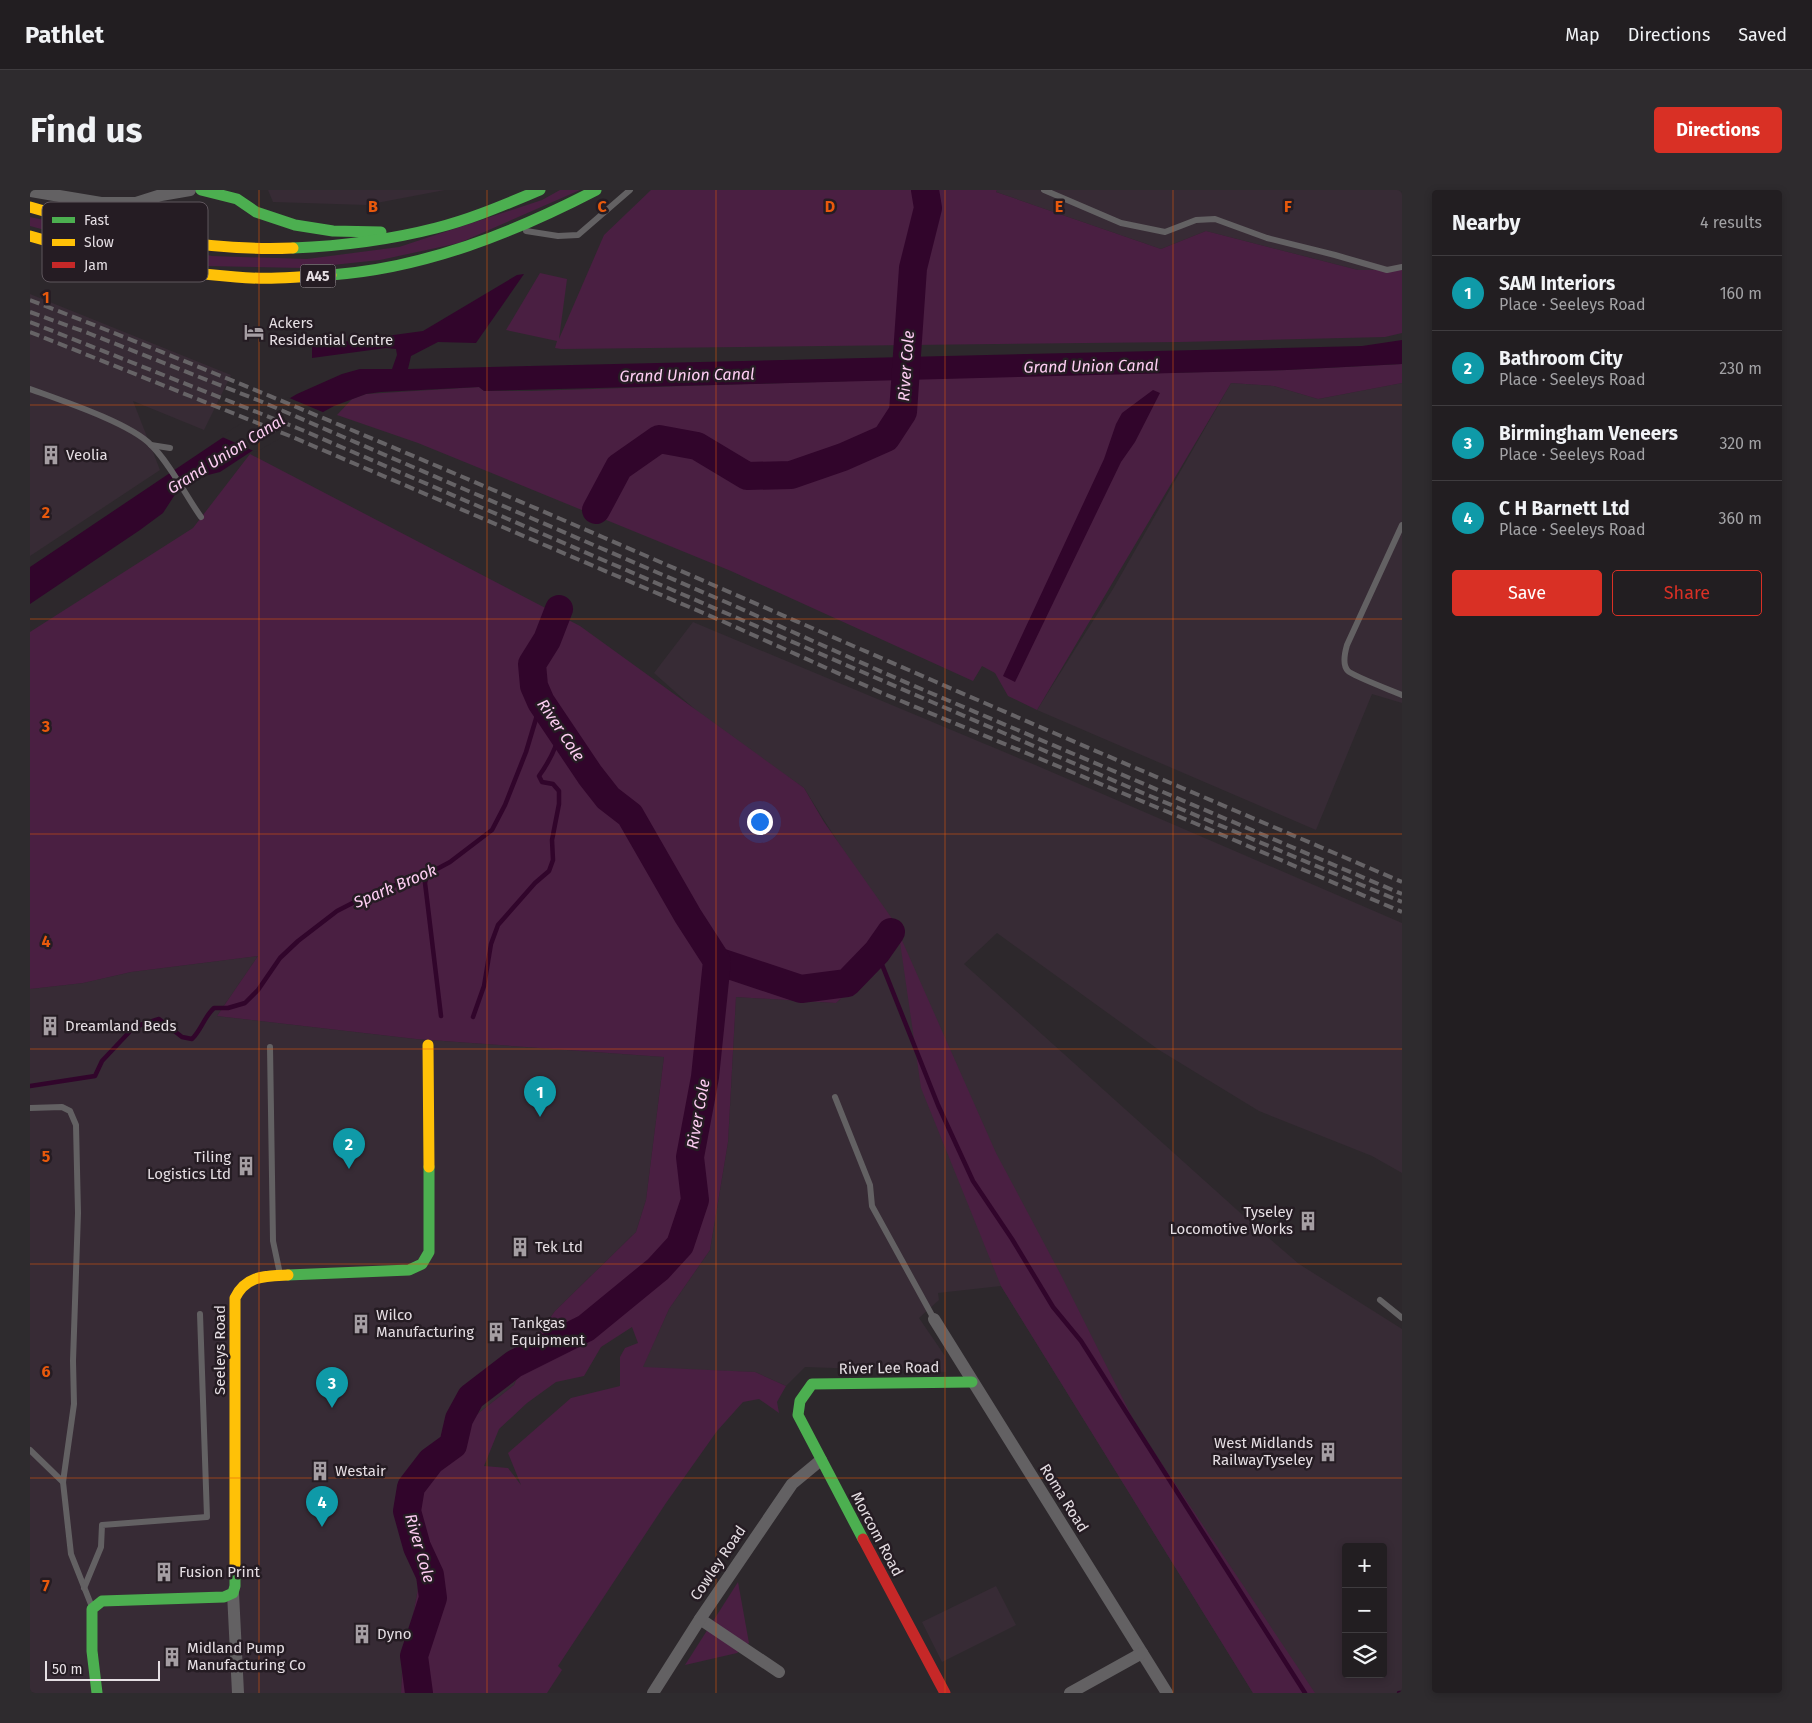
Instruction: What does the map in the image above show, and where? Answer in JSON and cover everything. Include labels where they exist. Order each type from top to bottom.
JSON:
[{"type":"main road","points":[[201,190],[236,195],[256,212],[295,225],[333,231],[419,233]]},
{"type":"main road","name":"A45","points":[[208,245],[252,249],[286,249],[386,240],[419,233],[494,210],[540,190]]},
{"type":"main road","name":"A45","points":[[208,275],[287,278],[334,275],[409,264],[482,243],[568,206],[596,190]]},
{"type":"main road","name":"Seeleys Road","points":[[233,1593],[235,1586],[235,1298],[238,1289],[246,1282],[255,1278],[281,1275],[409,1270],[423,1265],[427,1260],[429,1252],[428,1045]]},
{"type":"main road","name":"River Lee Road","points":[[808,1387],[812,1384],[972,1382]]},
{"type":"main road","name":"Morcom Road","points":[[808,1387],[800,1401],[798,1415],[945,1693]]},
{"type":"main road","points":[[97,1693],[92,1666],[92,1609],[102,1600],[224,1597],[233,1593]]},
{"type":"street","points":[[139,202],[166,193],[190,190]]},
{"type":"street","points":[[30,191],[95,202]]},
{"type":"street","name":"Roma Road","points":[[934,1319],[1167,1693]]},
{"type":"street","name":"Cowley Road","points":[[652,1693],[792,1484],[821,1460]]},
{"type":"street","points":[[233,1593],[238,1693]]},
{"type":"street","points":[[700,1619],[779,1672]]},
{"type":"street","points":[[1070,1693],[1142,1653]]},
{"type":"lane","points":[[517,229],[538,234],[578,235],[630,190]]},
{"type":"lane","points":[[1044,190],[1121,223],[1165,232],[1196,220],[1215,218],[1267,238],[1387,270],[1402,266]]},
{"type":"lane","points":[[30,389],[114,422],[151,444],[201,517]]},
{"type":"lane","points":[[151,444],[170,448]]},
{"type":"lane","points":[[1402,525],[1399,537],[1347,645],[1345,661],[1347,668],[1353,675],[1402,695]]},
{"type":"lane","points":[[270,1047],[272,1241],[281,1275]]},
{"type":"lane","points":[[835,1097],[870,1185],[872,1206],[934,1319]]},
{"type":"lane","points":[[30,1108],[62,1107],[70,1110],[76,1126],[78,1213],[73,1361],[74,1404],[63,1482],[71,1554],[92,1609]]},
{"type":"lane","points":[[1380,1300],[1402,1318]]},
{"type":"lane","points":[[84,1588],[101,1546],[102,1524],[208,1517],[200,1314]]},
{"type":"lane","points":[[30,1450],[63,1482]]},
{"type":"shaded area","points":[[268,190],[445,190],[366,205],[273,202]]},
{"type":"shaded area","points":[[560,190],[580,190],[459,243],[380,260],[304,268],[208,266],[208,255],[307,259],[399,247],[542,200]]},
{"type":"shaded area","points":[[651,190],[997,190],[996,192],[1161,249],[1206,231],[1358,270],[1402,270],[1402,333],[1385,337],[1180,342],[561,349],[555,348],[557,341],[506,330],[540,273],[567,279],[559,339],[604,235]]},
{"type":"shaded area","points":[[997,190],[1402,190],[1402,270],[1358,270],[1206,231],[1161,249],[996,192]]},
{"type":"shaded area","points":[[30,217],[42,220],[42,229],[30,226]]},
{"type":"shaded area","points":[[30,294],[231,375],[204,430],[133,401],[160,470],[30,556]]},
{"type":"shaded area","points":[[1402,364],[1402,383],[1318,399],[1274,386],[1231,383],[1037,710],[1008,696],[995,673],[982,666],[973,681],[731,571],[418,443],[337,415],[352,399],[366,394],[479,387],[484,391],[530,391],[1287,370]]},
{"type":"shaded area","points":[[1231,383],[1274,386],[1318,399],[1402,383],[1402,703],[1372,694],[1316,830],[1037,710],[1113,589]]},
{"type":"shaded area","points":[[250,454],[580,626],[804,788],[824,822],[893,920],[996,1153],[1062,1277],[1136,1425],[1315,1693],[1253,1693],[1001,1286],[921,1088],[900,942],[836,1003],[736,997],[728,1142],[710,1250],[669,1309],[643,1367],[755,1372],[786,1386],[777,1402],[779,1413],[759,1399],[743,1402],[717,1431],[666,1503],[558,1666],[562,1670],[547,1693],[401,1693],[402,1673],[418,1589],[414,1558],[404,1527],[418,1472],[451,1435],[514,1385],[536,1337],[555,1311],[636,1232],[646,1200],[664,1057],[416,1039],[217,1016],[258,956],[131,972],[83,983],[30,989],[30,632],[193,528]],"holes":[[[632,1327],[638,1343],[625,1348],[620,1357],[620,1386],[571,1398],[508,1453],[521,1485],[508,1468],[484,1466],[499,1429],[527,1403],[556,1382],[584,1376],[601,1347]]]},
{"type":"shaded area","points":[[693,622],[1033,764],[1402,923],[1402,1173],[1372,1156],[1259,1111],[1159,1050],[997,933],[964,964],[1299,1264],[1402,1329],[1402,1693],[1253,1693],[1001,1286],[938,1293],[939,1300],[919,1318],[945,1356],[946,1372],[805,1367],[786,1386],[755,1372],[642,1368],[669,1309],[710,1250],[728,1142],[736,997],[836,1003],[900,941],[804,788],[708,721],[654,673]]},
{"type":"shaded area","points":[[258,956],[217,1016],[416,1039],[664,1057],[646,1200],[636,1232],[555,1311],[536,1337],[514,1385],[451,1435],[404,1527],[414,1558],[418,1589],[402,1673],[401,1693],[30,1693],[30,989],[83,983],[131,972]]},
{"type":"shaded area","points":[[738,1582],[749,1643],[737,1653],[685,1665]]},
{"type":"shaded area","points":[[996,1586],[1016,1625],[942,1662],[922,1622]]},
{"type":"water","name":"Grand Union Canal","points":[[524,274],[476,343],[438,342],[411,356],[408,369],[1362,346],[1402,340],[1402,364],[1287,370],[484,391],[479,387],[366,394],[334,406],[252,451],[220,472],[200,477],[176,493],[163,513],[30,604],[30,567],[222,438],[297,394],[342,374],[360,369],[392,369],[397,355],[396,349],[386,348],[312,358],[312,346],[423,331],[517,275]]},
{"type":"water","points":[[1153,390],[1160,393],[1135,442],[1121,462],[1015,682],[1003,676],[1104,459],[1116,424],[1122,413]]},
{"type":"pier","points":[[287,397],[325,413],[256,452],[220,436]]},
{"type":"waterway","name":"River Cole","points":[[596,510],[619,467],[659,439],[697,446],[747,476],[791,475],[843,457],[886,438],[903,412],[913,268],[928,208],[925,190]]},
{"type":"waterway","name":"River Cole","points":[[419,1693],[414,1656],[433,1598],[430,1575],[417,1547],[407,1511],[411,1487],[431,1461],[453,1445],[459,1419],[471,1397],[514,1364],[586,1328],[658,1269],[680,1245],[695,1200],[690,1157],[705,1077],[717,961],[688,916],[630,815],[608,798],[590,775],[541,702],[534,686],[532,664],[547,640],[559,609]]},
{"type":"waterway","name":"Spark Brook","points":[[30,1086],[95,1076],[102,1061],[134,1027],[159,1019],[182,1037],[192,1039],[214,1008],[228,1008],[245,1003],[258,990],[280,958],[298,941],[337,911],[376,891],[422,877],[450,862],[492,830],[505,805],[526,752],[541,702]]},
{"type":"waterway","points":[[473,1017],[484,986],[491,944],[498,925],[535,883],[549,871],[553,860],[552,840],[559,804],[559,791],[553,784],[542,782],[539,776],[552,754],[560,730]]},
{"type":"waterway","points":[[427,875],[425,883],[441,1016]]},
{"type":"waterway","points":[[717,961],[801,989],[847,983],[877,952],[891,932]]},
{"type":"waterway","points":[[877,952],[938,1105],[973,1181],[1012,1239],[1053,1307],[1081,1341],[1305,1693]]},
{"type":"railway","points":[[30,300],[371,438],[1402,882]]},
{"type":"railway","points":[[30,312],[260,401],[728,603],[898,679],[1402,894]]},
{"type":"railway","points":[[30,322],[302,430],[1131,788],[1402,902]]},
{"type":"railway","points":[[30,332],[290,436],[722,621],[882,693],[1402,912]]},
{"type":"traffic: fast","points":[[201,190],[237,199],[256,212],[295,225],[333,231],[381,232]]},
{"type":"traffic: fast","points":[[293,248],[329,246],[401,236],[476,216],[540,190]]},
{"type":"traffic: fast","points":[[331,275],[400,265],[468,246],[533,220],[596,190]]},
{"type":"traffic: fast","points":[[288,1275],[409,1270],[422,1264],[429,1252],[429,1167]]},
{"type":"traffic: fast","points":[[863,1539],[798,1415],[800,1401],[812,1384],[972,1382]]},
{"type":"traffic: fast","points":[[97,1693],[92,1651],[92,1609],[102,1601],[224,1597],[233,1593],[235,1567]]},
{"type":"traffic: slow","points":[[30,207],[42,210]]},
{"type":"traffic: slow","points":[[30,236],[42,239]]},
{"type":"traffic: slow","points":[[208,245],[226,247],[293,248]]},
{"type":"traffic: slow","points":[[208,275],[260,278],[331,275]]},
{"type":"traffic: slow","points":[[428,1045],[429,1167]]},
{"type":"traffic: slow","points":[[235,1567],[235,1298],[245,1285],[257,1278],[288,1275]]},
{"type":"traffic: jam","points":[[863,1539],[945,1693]]},
{"type":"place","name":"Ackers Residential Centre","points":[[254,332]]},
{"type":"place","name":"Veolia","points":[[51,455]]},
{"type":"place","name":"Dreamland Beds","points":[[50,1026]]},
{"type":"place","name":"SAM Interiors","points":[[540,1117]]},
{"type":"place","name":"Tiling Logistics Ltd","points":[[246,1166]]},
{"type":"place","name":"Bathroom City","points":[[349,1169]]},
{"type":"place","name":"Tyseley Locomotive Works","points":[[1308,1221]]},
{"type":"place","name":"Tek Ltd","points":[[520,1247]]},
{"type":"place","name":"Wilco Manufacturing","points":[[361,1324]]},
{"type":"place","name":"Tankgas Equipment","points":[[496,1332]]},
{"type":"place","name":"Birmingham Veneers","points":[[332,1408]]},
{"type":"place","name":"West Midlands RailwayTyseley","points":[[1328,1452]]},
{"type":"place","name":"Westair","points":[[320,1471]]},
{"type":"place","name":"C H Barnett Ltd","points":[[322,1527]]},
{"type":"place","name":"Fusion Print","points":[[164,1572]]},
{"type":"place","name":"Dyno","points":[[362,1634]]},
{"type":"place","name":"Midland Pump Manufacturing Co","points":[[172,1657]]}]
